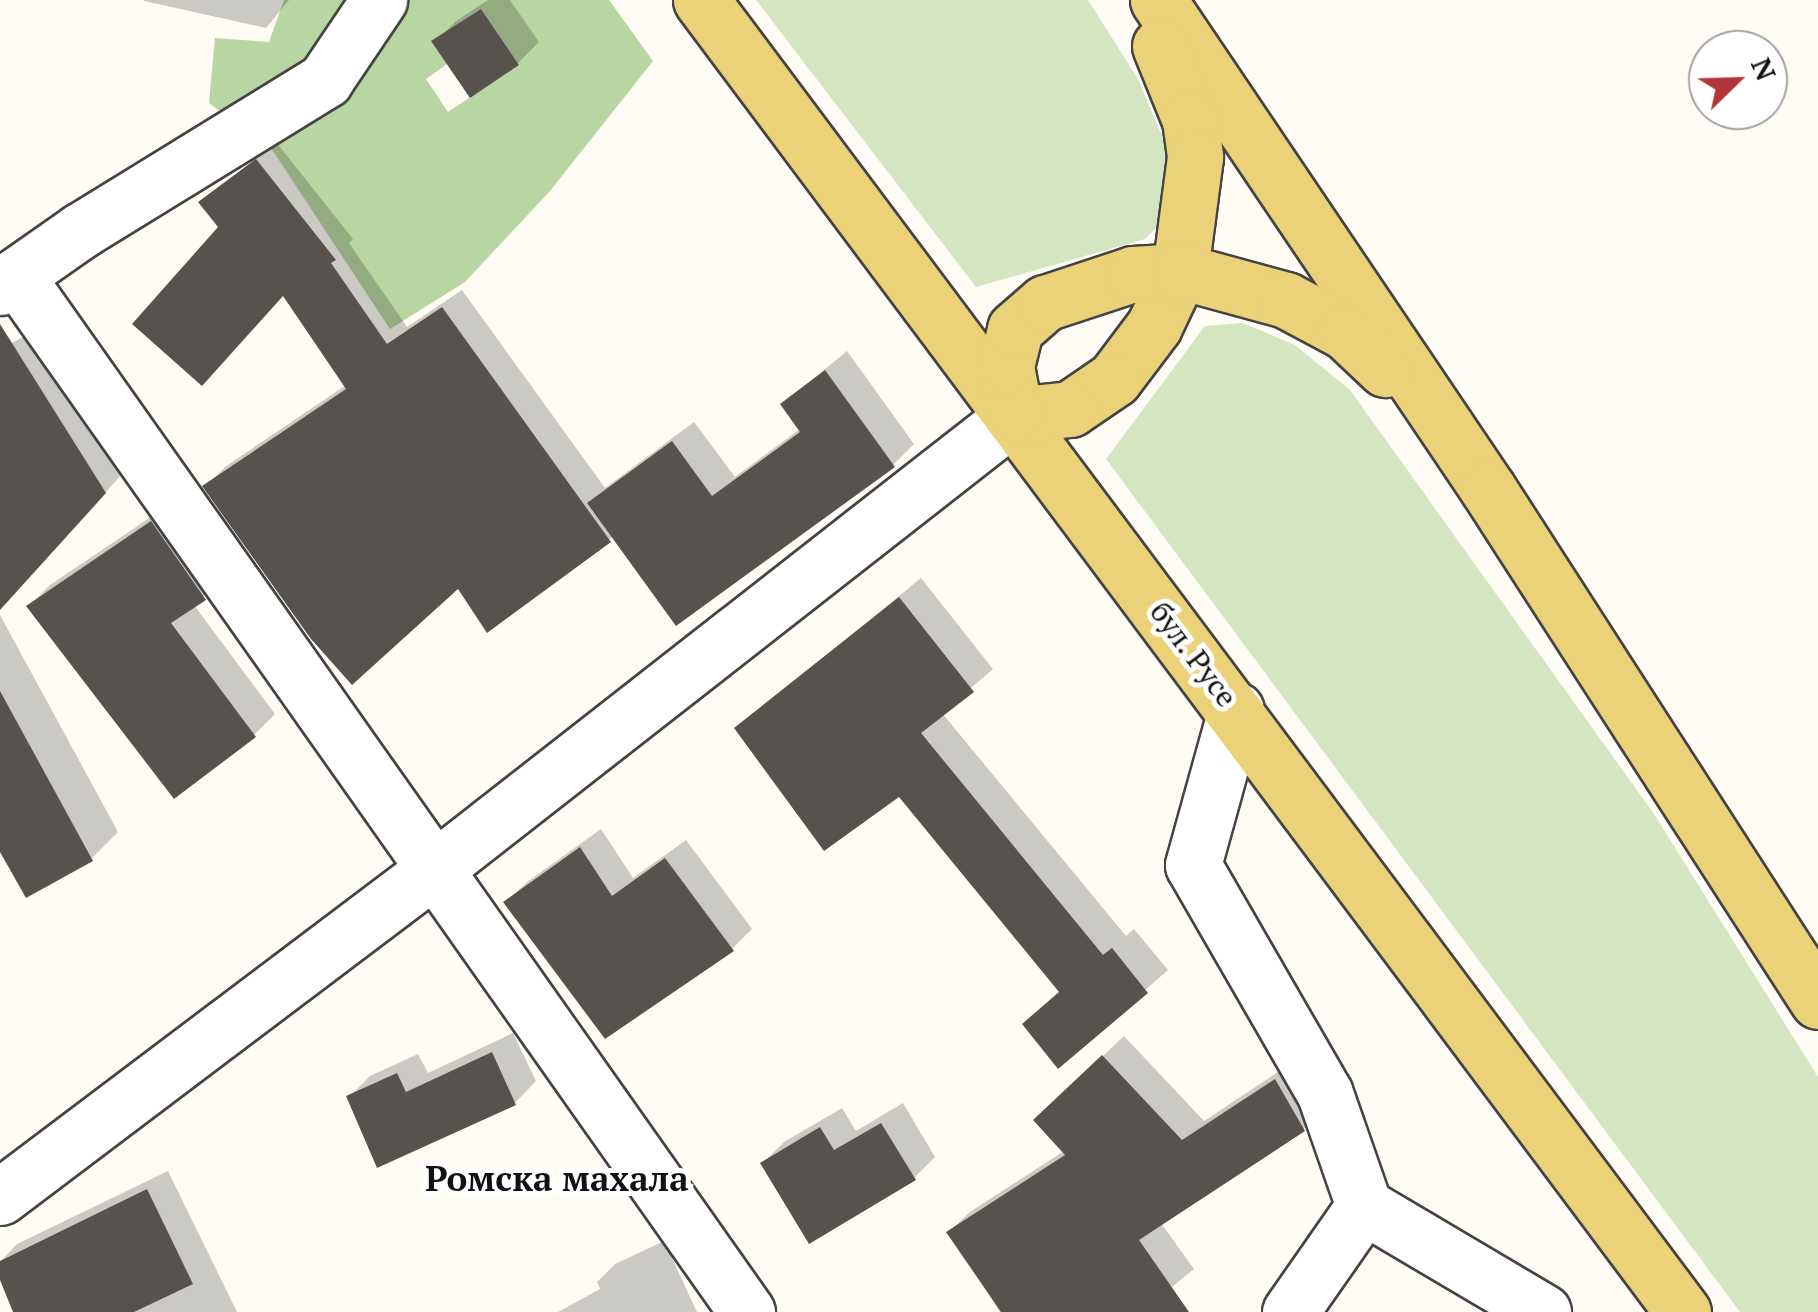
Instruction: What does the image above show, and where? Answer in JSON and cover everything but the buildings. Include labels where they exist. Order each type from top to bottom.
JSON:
[{"type":"main road","name":"бул. Русе","points":[[701,0],[1015,414],[1683,1312]]},
{"type":"main road","points":[[1138,0],[1190,120],[1194,188],[1180,271],[1154,326],[1114,378],[1070,409],[1015,414],[1008,388],[1008,347],[1015,329],[1027,316],[1091,285],[1133,274],[1180,271],[1286,300],[1346,332],[1370,353],[1488,488]]},
{"type":"main road","points":[[1158,0],[1488,488],[1818,1001]]},
{"type":"street","points":[[379,0],[326,80],[80,231],[8,282],[747,1312]]},
{"type":"street","points":[[0,1197],[432,871],[1015,414]]},
{"type":"street","points":[[1236,710],[1193,864],[1324,1094],[1364,1206],[1543,1312]]},
{"type":"street","points":[[1290,1312],[1364,1206]]},
{"type":"green space","points":[[284,0],[609,0],[653,61],[550,191],[465,282],[390,329],[273,151],[209,103],[215,38],[269,42]],"holes":[[[481,9],[519,65],[448,112],[426,79],[447,64],[432,41]]]},
{"type":"green space","points":[[756,0],[1088,0],[1138,79],[1163,138],[1171,172],[1162,222],[1145,239],[976,287]]},
{"type":"green space","points":[[1243,323],[1295,345],[1350,390],[1654,814],[1818,1077],[1818,1312],[1740,1312],[1106,459],[1205,326]]},
{"type":"district","name":"Ромска махала","points":[[557,1178]]}]
